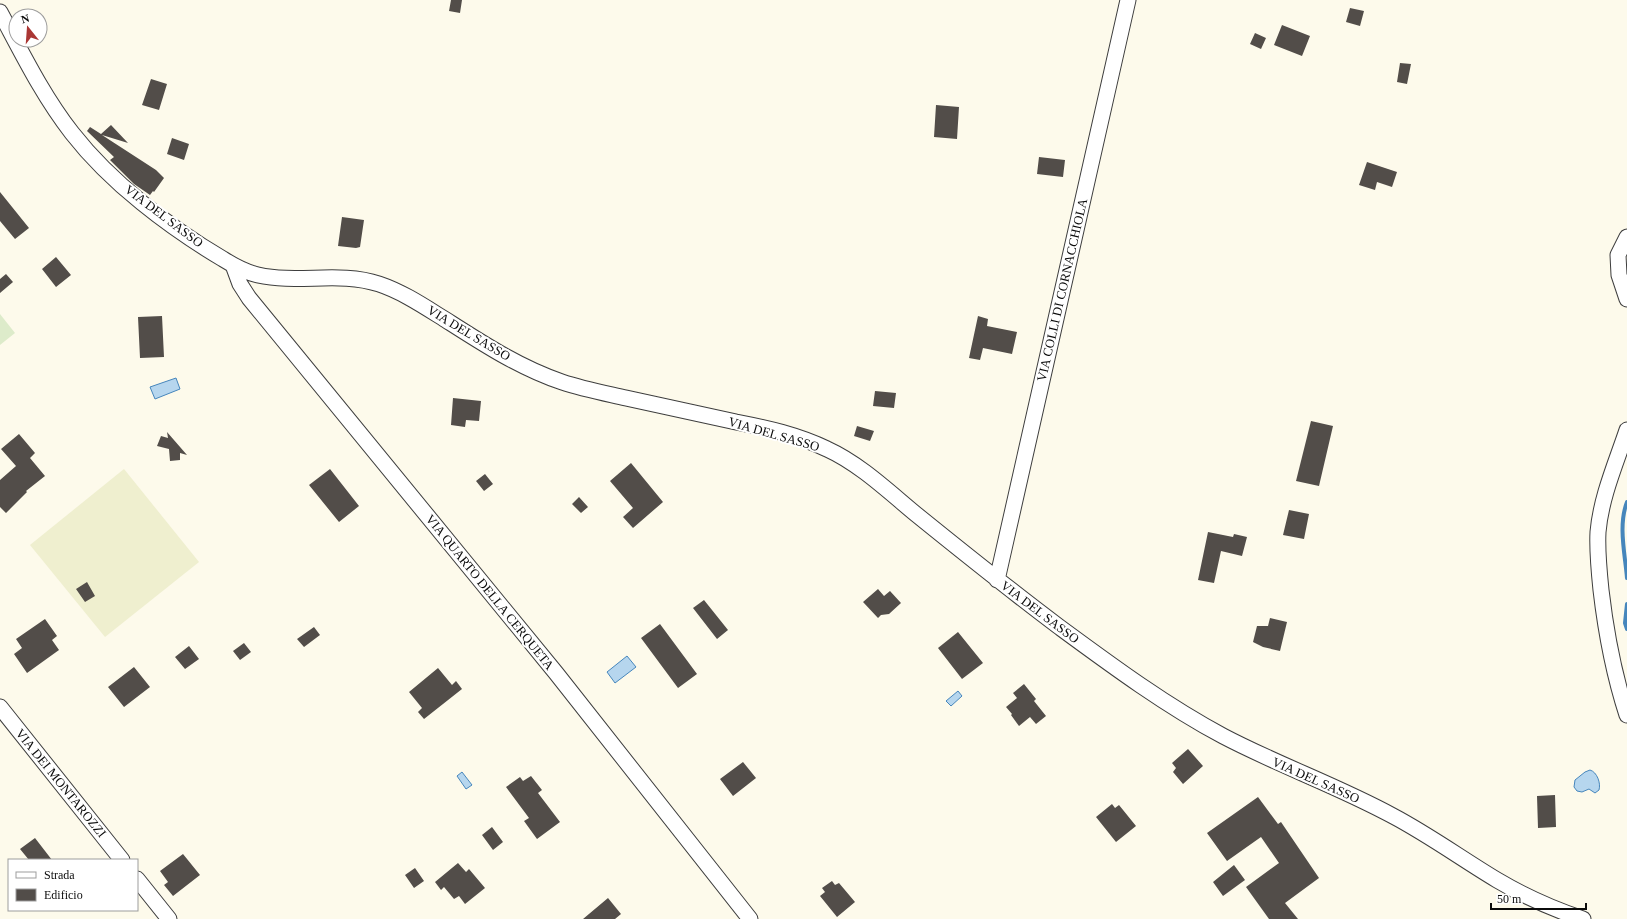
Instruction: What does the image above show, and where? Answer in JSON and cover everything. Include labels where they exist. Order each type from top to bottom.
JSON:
[{"type":"street","name":"VIA COLLI DI CORNACCHIOLA","points":[[997,580],[1128,0]]},
{"type":"street","name":"VIA DEL SASSO","points":[[0,12],[51,103],[73,134],[90,154],[116,180],[144,203],[205,248],[233,265],[256,274],[274,277],[347,278],[374,283],[393,290],[419,304],[510,358],[560,381],[595,391],[765,428],[814,443],[840,455],[997,580],[1110,664],[1209,728],[1268,758],[1386,812],[1424,833],[1508,886],[1541,903],[1583,919]]},
{"type":"street","points":[[1627,237],[1618,255],[1619,275],[1627,299]]},
{"type":"street","name":"VIA QUARTO DELLA CERQUETA","points":[[233,265],[240,284],[249,298],[556,673],[750,919]]},
{"type":"street","points":[[1627,430],[1606,490],[1598,532],[1599,572],[1605,627],[1619,690],[1627,716]]},
{"type":"street","name":"VIA DEI MONTAROZZI","points":[[0,707],[121,859]]},
{"type":"street","points":[[138,880],[169,919]]},
{"type":"green space","points":[[0,314],[15,333],[0,345]]},
{"type":"green space","points":[[124,469],[199,562],[105,637],[30,545]]},
{"type":"water","points":[[176,378],[180,389],[155,399],[150,387]]},
{"type":"water","points":[[627,656],[636,667],[615,683],[607,672]]},
{"type":"water","points":[[958,691],[962,696],[951,706],[946,701]]},
{"type":"water","points":[[1590,770],[1595,773],[1598,778],[1599,790],[1595,793],[1589,789],[1582,792],[1577,791],[1574,787],[1575,780]]},
{"type":"water","points":[[462,772],[472,785],[466,789],[457,776]]},
{"type":"building","points":[[451,0],[462,0],[460,13],[449,11]]},
{"type":"building","points":[[1350,8],[1364,11],[1360,26],[1346,22]]},
{"type":"building","points":[[1282,25],[1310,36],[1302,56],[1274,45]]},
{"type":"building","points":[[1255,33],[1266,38],[1261,49],[1250,44]]},
{"type":"building","points":[[1400,63],[1411,64],[1407,84],[1397,82]]},
{"type":"building","points":[[151,79],[167,84],[159,110],[142,105]]},
{"type":"building","points":[[936,105],[959,107],[957,139],[934,137]]},
{"type":"building","points":[[111,125],[128,143],[102,135],[156,170],[164,178],[150,195],[134,184],[110,160],[114,157],[87,131],[90,127],[101,134]]},
{"type":"building","points":[[172,138],[189,144],[184,160],[167,154]]},
{"type":"building","points":[[1039,157],[1065,160],[1063,177],[1037,174]]},
{"type":"building","points":[[1367,162],[1397,172],[1392,187],[1377,182],[1375,190],[1359,185]]},
{"type":"building","points":[[0,192],[29,228],[15,239],[0,221]]},
{"type":"building","points":[[342,217],[364,220],[360,247],[338,246]]},
{"type":"building","points":[[56,257],[71,275],[56,287],[42,269]]},
{"type":"building","points":[[6,274],[13,282],[0,293],[0,279]]},
{"type":"building","points":[[162,316],[164,357],[140,358],[138,317]]},
{"type":"building","points":[[978,316],[988,319],[987,326],[1017,332],[1012,354],[983,348],[980,360],[969,358]]},
{"type":"building","points":[[875,391],[896,393],[894,408],[873,406]]},
{"type":"building","points":[[453,398],[481,401],[479,421],[466,420],[465,427],[451,425]]},
{"type":"building","points":[[1311,421],[1333,426],[1319,486],[1296,481]]},
{"type":"building","points":[[857,426],[874,431],[870,441],[854,436]]},
{"type":"building","points":[[167,432],[187,455],[180,453],[180,460],[170,461],[169,449],[157,446],[161,436],[168,438]]},
{"type":"building","points":[[19,434],[35,453],[30,458],[45,476],[26,491],[27,492],[6,513],[0,507],[0,480],[16,466],[1,449]]},
{"type":"building","points":[[631,463],[663,502],[633,528],[623,517],[633,508],[610,481]]},
{"type":"building","points":[[330,469],[359,506],[339,522],[309,485]]},
{"type":"building","points":[[485,474],[493,484],[484,491],[476,481]]},
{"type":"building","points":[[579,497],[588,507],[581,513],[572,504]]},
{"type":"building","points":[[1289,510],[1309,514],[1304,539],[1283,535]]},
{"type":"building","points":[[1208,532],[1233,537],[1234,534],[1247,537],[1242,556],[1221,551],[1214,583],[1198,580]]},
{"type":"building","points":[[87,582],[95,596],[85,602],[76,589]]},
{"type":"building","points":[[878,589],[884,596],[890,591],[901,603],[889,614],[881,615],[878,618],[863,602]]},
{"type":"building","points":[[704,600],[728,630],[717,639],[693,608]]},
{"type":"building","points":[[1270,618],[1287,622],[1280,651],[1263,647],[1253,642],[1257,626],[1268,626]]},
{"type":"building","points":[[45,619],[57,636],[52,640],[59,650],[27,673],[14,654],[22,648],[16,639]]},
{"type":"building","points":[[660,624],[697,674],[678,688],[641,638]]},
{"type":"building","points":[[314,627],[320,635],[304,647],[297,639]]},
{"type":"building","points":[[958,632],[983,663],[962,679],[938,648]]},
{"type":"building","points":[[244,643],[251,652],[240,660],[233,651]]},
{"type":"building","points":[[189,646],[199,659],[185,669],[175,657]]},
{"type":"building","points":[[134,667],[150,687],[124,707],[108,687]]},
{"type":"building","points":[[438,668],[452,685],[456,681],[462,689],[424,719],[418,712],[422,708],[409,692]]},
{"type":"building","points":[[1024,684],[1036,699],[1034,701],[1046,716],[1036,724],[1030,717],[1019,726],[1006,707],[1017,698],[1013,693]]},
{"type":"building","points":[[1188,749],[1203,766],[1183,784],[1173,772],[1176,768],[1172,763]]},
{"type":"building","points":[[743,762],[756,778],[733,796],[720,779]]},
{"type":"building","points":[[531,776],[542,790],[538,793],[560,822],[537,839],[524,821],[529,818],[506,787],[520,777],[523,781]]},
{"type":"building","points":[[1555,795],[1556,827],[1538,828],[1537,796]]},
{"type":"building","points":[[1258,797],[1278,824],[1281,822],[1319,878],[1285,903],[1298,919],[1269,919],[1246,887],[1279,863],[1261,837],[1227,861],[1207,833]]},
{"type":"building","points":[[1112,804],[1115,808],[1119,805],[1136,826],[1116,842],[1096,817]]},
{"type":"building","points":[[492,827],[503,842],[493,850],[482,835]]},
{"type":"building","points":[[35,838],[51,859],[28,859],[20,849]]},
{"type":"building","points":[[183,854],[200,875],[173,896],[164,885],[168,882],[160,871]]},
{"type":"building","points":[[458,863],[466,872],[469,869],[485,888],[465,904],[459,896],[454,899],[444,887],[441,890],[435,882]]},
{"type":"building","points":[[1234,865],[1245,880],[1223,896],[1213,882]]},
{"type":"building","points":[[415,868],[424,881],[414,888],[405,875]]},
{"type":"building","points":[[832,881],[835,885],[839,883],[855,902],[837,917],[820,896],[825,892],[822,888]]},
{"type":"building","points":[[608,898],[621,914],[615,919],[583,919]]},
{"type":"waterway","points":[[1627,502],[1623,520],[1627,578]]},
{"type":"waterway","points":[[1627,604],[1625,623],[1627,629]]}]
